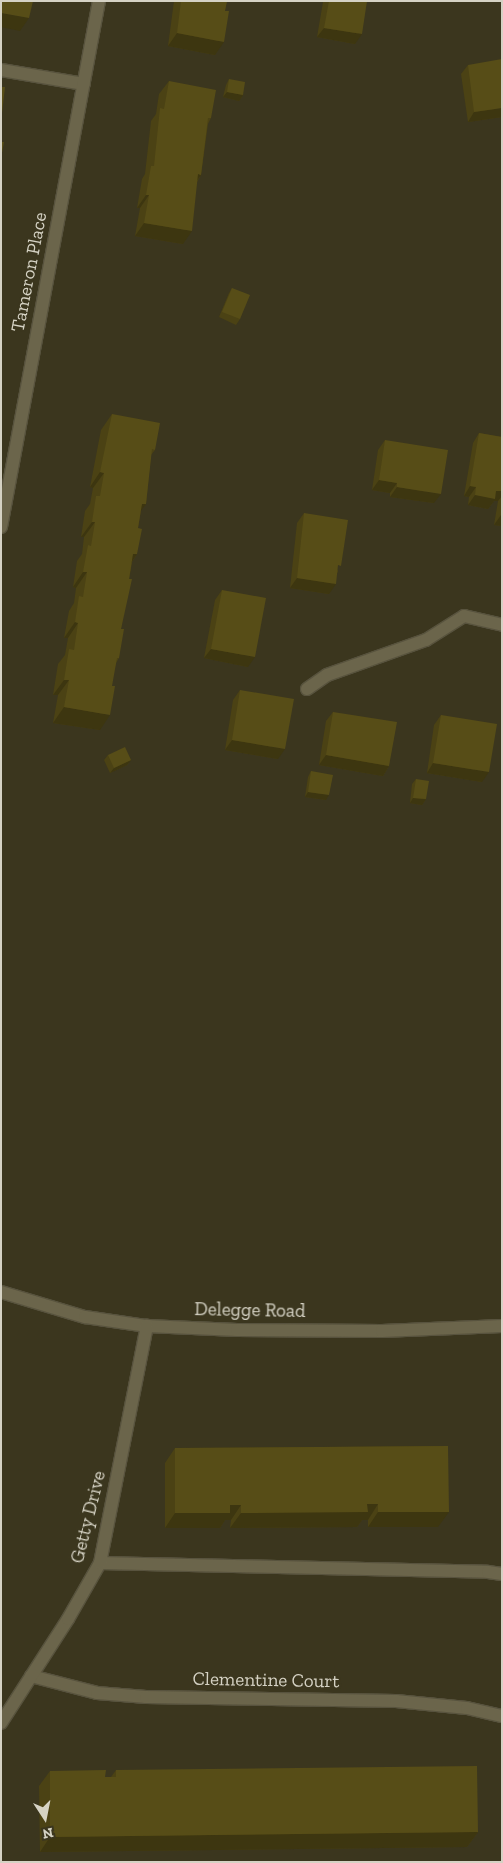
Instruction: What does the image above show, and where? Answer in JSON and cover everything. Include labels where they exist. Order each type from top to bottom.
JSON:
[{"type":"street","name":"Tameron Place","points":[[1,527],[99,1]]},
{"type":"street","points":[[1,70],[84,84]]},
{"type":"street","points":[[307,689],[327,675],[426,640],[464,616],[502,625]]},
{"type":"street","name":"Delegge Road","points":[[1,1292],[85,1317],[147,1326],[237,1330],[372,1331],[502,1326]]},
{"type":"street","name":"Getty Drive","points":[[1,1723],[68,1619],[100,1563],[147,1326]]},
{"type":"street","points":[[100,1563],[488,1572],[502,1574]]},
{"type":"street","name":"Clementine Court","points":[[31,1676],[97,1693],[146,1697],[396,1701],[467,1708],[502,1716]]},
{"type":"building","points":[[1,1],[33,1],[29,18],[1,13]]},
{"type":"building","points":[[181,1],[227,1],[225,11],[229,11],[224,42],[177,33]]},
{"type":"building","points":[[329,1],[367,1],[362,34],[324,28]]},
{"type":"building","points":[[502,59],[502,108],[474,112],[468,65]]},
{"type":"building","points":[[229,79],[245,82],[243,95],[227,92]]},
{"type":"building","points":[[169,81],[216,90],[211,118],[208,118],[201,175],[198,174],[192,231],[144,223],[149,195],[146,195],[151,166],[154,166],[160,108],[164,109]]},
{"type":"building","points":[[1,87],[5,87],[1,122]]},
{"type":"building","points":[[1,142],[4,142],[1,158]]},
{"type":"building","points":[[232,288],[250,295],[240,319],[222,312]]},
{"type":"building","points":[[112,414],[160,423],[155,450],[152,449],[146,504],[142,504],[138,528],[142,529],[137,554],[133,554],[129,579],[132,579],[121,629],[124,629],[112,686],[115,686],[110,715],[64,707],[69,680],[64,680],[69,649],[74,650],[78,623],[75,622],[79,596],[83,597],[87,572],[83,572],[88,545],[91,546],[95,522],[92,522],[96,496],[100,496],[104,473],[100,472]]},
{"type":"building","points":[[479,433],[502,437],[502,491],[496,491],[495,499],[475,495],[476,487],[470,486]]},
{"type":"building","points":[[385,440],[448,450],[441,494],[397,487],[397,483],[379,480]]},
{"type":"building","points":[[304,513],[348,520],[341,566],[338,565],[336,584],[297,578]]},
{"type":"building","points":[[222,590],[266,598],[255,657],[211,649]]},
{"type":"building","points":[[240,690],[294,699],[285,749],[232,740]]},
{"type":"building","points":[[333,712],[397,722],[389,766],[326,755]]},
{"type":"building","points":[[441,715],[497,724],[489,772],[433,763]]},
{"type":"building","points":[[125,747],[131,760],[114,768],[108,755]]},
{"type":"building","points":[[311,771],[333,775],[329,795],[308,792]]},
{"type":"building","points":[[416,779],[429,781],[426,799],[413,798]]},
{"type":"building","points":[[448,1446],[449,1512],[378,1512],[378,1504],[367,1504],[368,1512],[241,1513],[241,1505],[230,1505],[230,1513],[175,1513],[175,1448]]},
{"type":"building","points":[[477,1766],[478,1832],[50,1837],[50,1771],[106,1770],[105,1777],[116,1777],[116,1770]]}]
